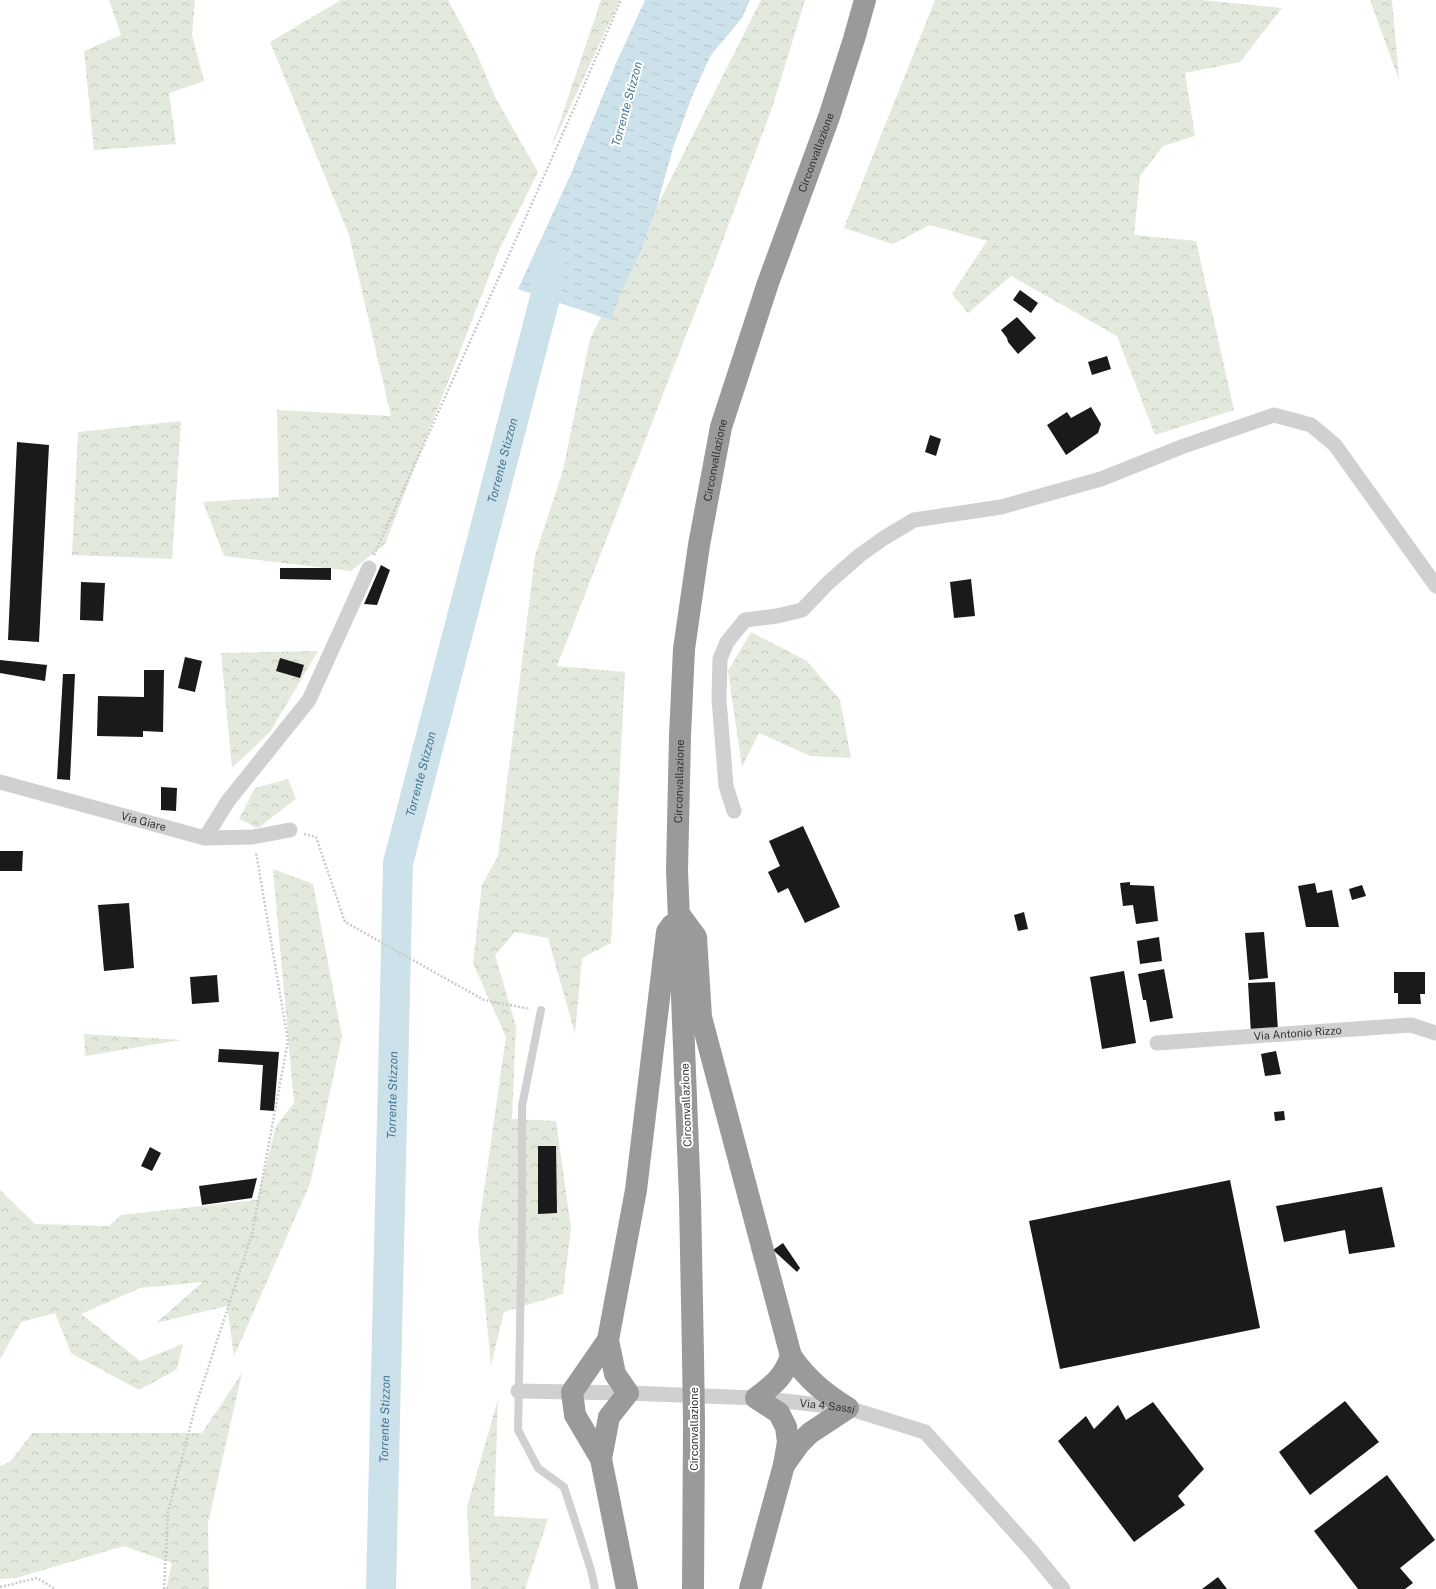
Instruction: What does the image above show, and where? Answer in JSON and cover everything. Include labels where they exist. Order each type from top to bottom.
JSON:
[{"type":"highway","name":"Circonvallazione","points":[[693,1589],[694,1423],[690,1199],[677,870],[680,736],[684,649],[698,545],[721,427],[768,283],[829,117],[865,0]]},
{"type":"highway","points":[[601,1459],[609,1417],[628,1393],[615,1374],[608,1340],[636,1190],[667,932],[679,914],[696,937],[701,1017],[791,1356],[801,1371],[812,1382],[848,1408],[810,1433],[799,1444],[784,1465]]},
{"type":"highway","points":[[608,1340],[572,1392],[576,1415],[601,1459],[627,1589]]},
{"type":"highway","points":[[750,1589],[784,1465],[788,1442],[786,1427],[779,1413],[756,1398],[780,1378],[787,1369],[791,1356]]},
{"type":"street","points":[[734,811],[726,786],[719,699],[720,659],[727,642],[745,620],[778,616],[802,610],[829,582],[860,555],[884,538],[914,520],[1001,508],[1101,479],[1184,446],[1274,415],[1311,425],[1335,445],[1436,586]]},
{"type":"street","points":[[205,838],[228,801],[309,700],[369,568]]},
{"type":"street","name":"Via Giare","points":[[0,782],[205,838],[253,838],[290,830]]},
{"type":"street","name":"Via Antonio Rizzo","points":[[1157,1043],[1411,1025],[1436,1033]]},
{"type":"street","name":"Via 4 Sassi","points":[[518,1391],[628,1393],[756,1398],[848,1408],[925,1432],[1031,1550],[1063,1589]]},
{"type":"lane","points":[[541,1010],[522,1106],[522,1226],[518,1430],[538,1468],[564,1487],[591,1570],[595,1589]]},
{"type":"path","points":[[369,568],[472,335],[567,128],[622,0]]},
{"type":"path","points":[[290,830],[316,837],[345,922],[484,1000],[541,1010]]},
{"type":"path","points":[[164,1589],[168,1512],[195,1408],[252,1234],[288,1041],[253,838]]},
{"type":"path","points":[[0,1587],[37,1578],[55,1589]]},
{"type":"green space","points":[[109,0],[195,0],[192,35],[204,81],[169,93],[176,144],[94,150],[84,51],[121,35]]},
{"type":"green space","points":[[341,0],[448,0],[476,52],[496,99],[538,172],[500,248],[385,544],[351,571],[224,556],[203,502],[279,497],[277,410],[391,416],[349,235],[270,42]]},
{"type":"green space","points":[[601,0],[620,0],[551,148]]},
{"type":"green space","points":[[761,0],[805,0],[773,105],[717,256],[557,666],[625,672],[611,943],[582,958],[575,1034],[548,938],[515,932],[495,955],[516,1026],[512,1119],[556,1121],[571,1228],[563,1294],[504,1312],[491,1365],[478,1232],[506,1037],[473,963],[482,885],[498,856],[535,556],[563,470],[590,339]]},
{"type":"green space","points":[[935,0],[1202,0],[1282,8],[1240,62],[1185,73],[1195,136],[1163,146],[1140,176],[1134,235],[1196,241],[1234,410],[1155,435],[1117,336],[1011,276],[968,313],[952,294],[987,241],[930,225],[893,244],[844,228]]},
{"type":"green space","points":[[1370,0],[1392,0],[1399,80]]},
{"type":"green space","points":[[181,421],[172,559],[72,555],[78,432]]},
{"type":"green space","points":[[751,632],[807,661],[840,700],[851,758],[810,756],[759,733],[742,767],[728,671]]},
{"type":"green space","points":[[318,651],[270,732],[232,768],[221,653]]},
{"type":"green space","points":[[288,779],[296,799],[258,828],[239,819],[255,788]]},
{"type":"green space","points":[[273,869],[313,884],[342,1036],[310,1184],[234,1356],[227,1306],[156,1323],[203,1282],[140,1288],[81,1314],[140,1361],[183,1344],[177,1369],[139,1390],[71,1353],[55,1313],[21,1322],[0,1359],[0,1190],[35,1224],[109,1226],[121,1215],[257,1200],[276,1126],[294,1103]]},
{"type":"green space","points":[[84,1034],[181,1040],[85,1056]]},
{"type":"green space","points":[[242,1373],[208,1523],[209,1589],[166,1589],[172,1563],[124,1546],[16,1578],[0,1579],[0,1466],[10,1462],[32,1433],[202,1433]]},
{"type":"green space","points":[[498,1399],[494,1516],[548,1519],[525,1589],[471,1589],[467,1507]]},
{"type":"water","points":[[645,0],[750,0],[742,18],[711,55],[693,94],[673,148],[657,206],[640,253],[620,294],[611,320],[518,289],[570,176],[617,61]]},
{"type":"building","points":[[1020,290],[1038,303],[1031,313],[1013,300]]},
{"type":"building","points":[[1017,317],[1036,338],[1018,354],[1008,342],[1001,330]]},
{"type":"building","points":[[1107,356],[1111,369],[1092,375],[1088,362]]},
{"type":"building","points":[[1091,407],[1101,424],[1098,433],[1066,455],[1047,425],[1067,412],[1071,418]]},
{"type":"building","points":[[930,435],[941,439],[936,456],[925,452]]},
{"type":"building","points":[[17,442],[49,445],[39,642],[8,640]]},
{"type":"building","points":[[381,565],[390,570],[377,605],[364,604]]},
{"type":"building","points":[[280,568],[331,568],[331,580],[280,579]]},
{"type":"building","points":[[971,579],[975,616],[954,618],[950,582]]},
{"type":"building","points":[[81,582],[105,583],[103,621],[80,620]]},
{"type":"building","points":[[185,657],[202,661],[195,692],[178,688]]},
{"type":"building","points":[[280,658],[304,665],[300,678],[276,671]]},
{"type":"building","points":[[0,660],[47,665],[45,681],[0,673]]},
{"type":"building","points":[[144,670],[164,670],[163,732],[143,731],[143,737],[97,736],[98,696],[144,697]]},
{"type":"building","points":[[63,674],[75,674],[70,780],[57,779]]},
{"type":"building","points":[[161,787],[177,788],[176,811],[161,810]]},
{"type":"building","points":[[803,826],[840,907],[805,923],[788,888],[778,893],[768,872],[780,866],[769,841]]},
{"type":"building","points":[[0,851],[23,851],[22,871],[0,871]]},
{"type":"building","points":[[1130,882],[1130,885],[1154,886],[1158,921],[1136,924],[1133,905],[1123,906],[1120,883]]},
{"type":"building","points":[[1315,883],[1317,893],[1332,890],[1339,927],[1306,927],[1298,886]]},
{"type":"building","points":[[1362,885],[1366,896],[1352,900],[1349,889]]},
{"type":"building","points":[[129,903],[134,968],[104,971],[98,905]]},
{"type":"building","points":[[1024,912],[1028,929],[1018,931],[1014,915]]},
{"type":"building","points":[[1264,932],[1268,978],[1249,980],[1245,933]]},
{"type":"building","points":[[1159,937],[1162,961],[1140,964],[1137,941]]},
{"type":"building","points":[[1164,969],[1173,1018],[1150,1022],[1146,1000],[1143,1000],[1138,974]]},
{"type":"building","points":[[1124,971],[1136,1043],[1102,1049],[1090,977]]},
{"type":"building","points":[[1394,972],[1425,972],[1425,994],[1420,994],[1421,1004],[1398,1004],[1398,993],[1394,993]]},
{"type":"building","points":[[217,975],[219,1002],[192,1004],[190,977]]},
{"type":"building","points":[[1275,982],[1278,1031],[1251,1033],[1248,983]]},
{"type":"building","points":[[219,1049],[279,1052],[274,1111],[260,1110],[263,1065],[218,1062]]},
{"type":"building","points":[[1276,1051],[1281,1074],[1265,1076],[1261,1054]]},
{"type":"building","points":[[1284,1111],[1285,1120],[1275,1121],[1274,1112]]},
{"type":"building","points":[[538,1146],[556,1146],[557,1213],[538,1214]]},
{"type":"building","points":[[150,1147],[161,1153],[152,1171],[141,1166]]},
{"type":"building","points":[[257,1178],[252,1198],[202,1205],[199,1186]]},
{"type":"building","points":[[1230,1180],[1260,1328],[1060,1369],[1029,1221]]},
{"type":"building","points":[[1382,1187],[1395,1247],[1349,1254],[1345,1230],[1284,1242],[1276,1206]]},
{"type":"building","points":[[783,1243],[800,1268],[797,1272],[773,1250]]},
{"type":"building","points":[[1345,1401],[1379,1442],[1310,1495],[1279,1452]]},
{"type":"building","points":[[1153,1402],[1204,1469],[1178,1496],[1185,1505],[1134,1542],[1058,1441],[1086,1416],[1094,1429],[1118,1405],[1126,1420]]},
{"type":"building","points":[[1387,1475],[1435,1540],[1400,1568],[1413,1583],[1405,1589],[1358,1589],[1314,1531]]},
{"type":"building","points":[[1218,1577],[1227,1589],[1202,1589]]},
{"type":"waterway","name":"Torrente Stizzon","points":[[381,1589],[398,863],[546,294],[551,258]]}]
